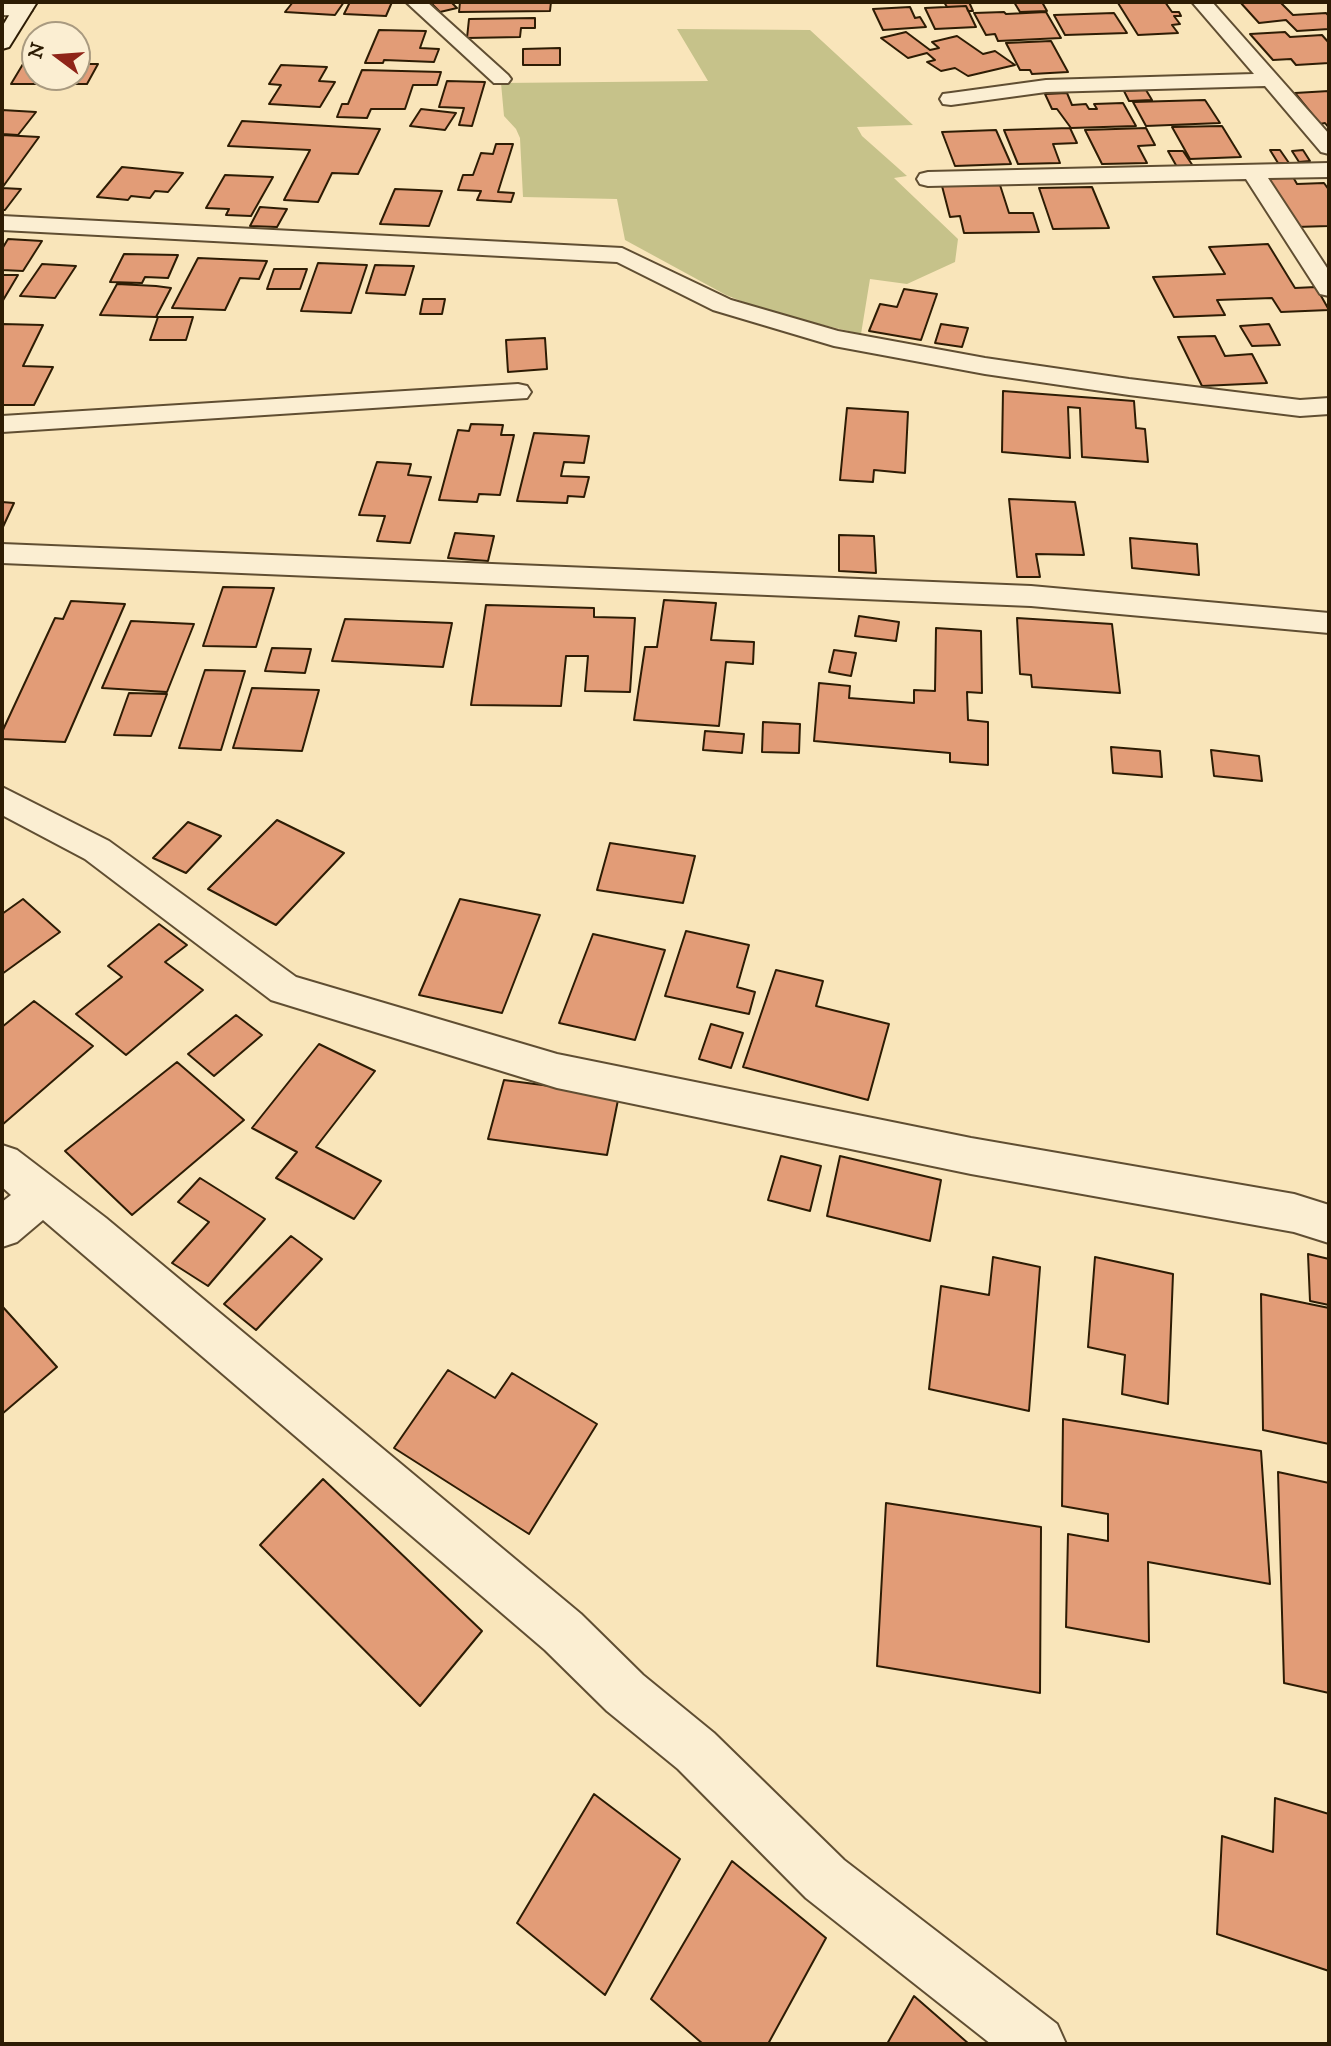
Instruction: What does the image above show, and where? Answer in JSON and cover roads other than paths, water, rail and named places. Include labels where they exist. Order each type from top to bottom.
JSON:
[{"type":"street","points":[[416,2],[501,79]]},
{"type":"street","points":[[1202,2],[1329,147]]},
{"type":"street","points":[[2,9],[25,6]]},
{"type":"street","points":[[2,43],[25,6]]},
{"type":"street","points":[[951,99],[1046,86],[1273,80]]},
{"type":"street","points":[[928,179],[1329,170]]},
{"type":"street","points":[[1253,172],[1329,289]]},
{"type":"street","points":[[2,223],[622,255],[722,305],[834,338],[985,366],[1129,387],[1300,408],[1329,406]]},
{"type":"street","points":[[2,425],[518,392]]},
{"type":"street","points":[[2,553],[1031,596],[1329,624]]},
{"type":"street","points":[[2,800],[97,850],[284,989],[557,1071],[971,1156],[1294,1213],[1329,1224]]},
{"type":"street","points":[[2,1163],[101,1241],[563,1632],[625,1693],[696,1751],[825,1879],[1037,2044]]},
{"type":"street","points":[[2,1228],[42,1195]]}]
